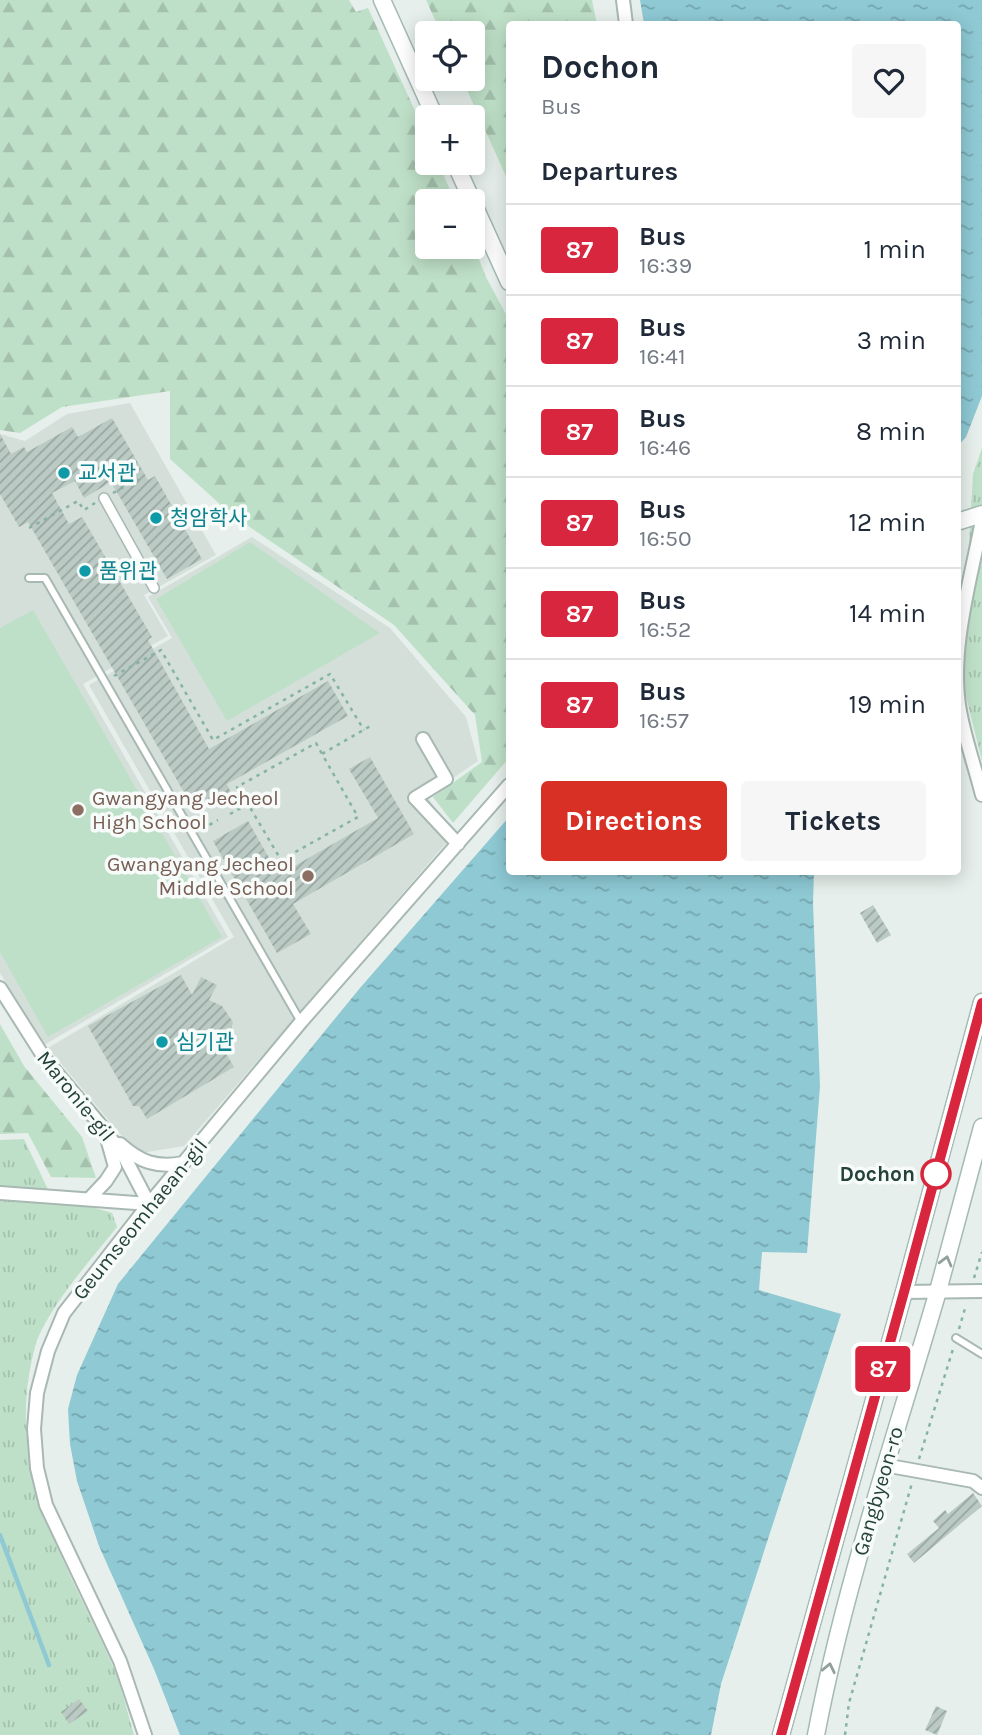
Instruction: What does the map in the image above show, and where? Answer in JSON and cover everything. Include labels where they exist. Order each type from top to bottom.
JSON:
[{"type":"main road","points":[[382,0],[430,105]]},
{"type":"main road","points":[[460,175],[506,275]]},
{"type":"main road","points":[[961,521],[982,514]]},
{"type":"main road","name":"Gangbyeon-ro","points":[[780,1735],[982,1002]]},
{"type":"main road","name":"Gangbyeon-ro","points":[[816,1735],[830,1660],[981,1132]]},
{"type":"street","points":[[623,0],[626,21]]},
{"type":"street","points":[[104,498],[154,588]]},
{"type":"street","points":[[961,633],[982,520]]},
{"type":"street","points":[[961,715],[982,794]]},
{"type":"street","points":[[423,739],[446,779],[415,798],[458,844]]},
{"type":"street","name":"Geumseomhaean-gil","points":[[145,1735],[120,1661],[46,1505],[37,1468],[34,1430],[37,1393],[48,1351],[64,1313],[149,1204],[301,1022],[506,788]]},
{"type":"street","name":"Maronie-gil","points":[[0,988],[45,1059],[125,1158],[149,1204]]},
{"type":"street","points":[[103,1128],[135,1157],[166,1167],[183,1163]]},
{"type":"street","points":[[89,1199],[115,1167],[103,1128]]},
{"type":"street","points":[[0,1193],[149,1204]]},
{"type":"street","points":[[904,1292],[976,1291]]},
{"type":"street","points":[[884,1465],[974,1481],[982,1488]]},
{"type":"lane","points":[[29,578],[45,578],[301,1022]]},
{"type":"lane","points":[[957,1338],[982,1354]]},
{"type":"path","points":[[29,528],[78,500],[83,510],[140,478]]},
{"type":"path","points":[[103,681],[162,650],[213,740],[330,674],[364,730]]},
{"type":"path","points":[[322,754],[372,725]]},
{"type":"path","points":[[316,743],[322,754],[358,817],[281,860],[237,787],[316,743]]},
{"type":"path","points":[[230,814],[248,804]]},
{"type":"path","points":[[192,834],[218,820]]},
{"type":"path","points":[[845,1735],[849,1703],[915,1472],[957,1338],[976,1291],[982,1251]]},
{"type":"shaded area","name":"Gwangyang Jecheol High School","points":[[130,403],[216,555],[144,595],[168,636],[83,684],[228,937],[44,1045],[0,973],[0,434],[25,441],[67,414]]},
{"type":"shaded area","name":"Gwangyang Jecheol Middle School","points":[[252,537],[390,628],[466,717],[478,761],[427,796],[453,835],[184,1146],[141,1153],[121,1135],[48,1048],[234,937],[89,685],[172,638],[148,597]]},
{"type":"green space","points":[[0,0],[349,0],[356,12],[368,8],[415,111],[415,175],[443,175],[450,189],[415,189],[415,259],[479,259],[506,314],[506,761],[453,823],[433,797],[482,762],[475,715],[394,625],[232,515],[170,459],[170,391],[62,407],[20,433],[0,430]]},
{"type":"green space","points":[[426,0],[592,0],[596,21],[506,21],[506,176],[485,130],[485,105],[474,105],[467,91],[485,91],[485,21],[436,21]]},
{"type":"green space","points":[[982,448],[982,761],[965,692],[964,631],[973,474]]},
{"type":"green space","points":[[250,542],[380,633],[227,721],[156,599]]},
{"type":"green space","points":[[33,610],[222,937],[48,1037],[0,952],[0,628]]},
{"type":"green space","points":[[0,1024],[24,1066],[82,1137],[96,1178],[51,1177],[28,1133],[0,1134]]},
{"type":"green space","points":[[24,1139],[53,1200],[74,1202],[112,1213],[117,1227],[63,1295],[37,1340],[28,1386],[26,1428],[32,1469],[42,1508],[116,1672],[134,1735],[0,1735],[0,1140]]},
{"type":"water","points":[[640,0],[982,0],[982,396],[966,437],[961,443],[961,21],[644,21]]},
{"type":"water","points":[[506,820],[506,875],[814,875],[820,1086],[807,1253],[762,1252],[759,1290],[841,1314],[721,1684],[711,1735],[180,1735],[154,1669],[99,1546],[77,1481],[70,1444],[68,1409],[77,1375],[118,1284],[360,988]]},
{"type":"building","points":[[112,418],[148,480],[155,476],[202,559],[167,579],[111,482],[84,498],[75,481],[52,493],[69,524],[82,517],[152,637],[148,640],[209,749],[328,681],[348,716],[227,784],[231,793],[196,813],[28,522],[19,527],[0,494],[0,434],[11,454],[24,447],[27,452],[72,427],[78,437]]},
{"type":"building","points":[[370,757],[414,834],[293,904],[311,934],[277,953],[213,841],[248,821],[279,875],[378,818],[349,769]]},
{"type":"building","points":[[873,905],[891,935],[877,943],[860,913]]},
{"type":"building","name":"심기관","points":[[181,975],[192,995],[201,977],[217,985],[209,1000],[222,1006],[233,1022],[223,1048],[234,1067],[147,1119],[139,1106],[133,1106],[88,1026]]},
{"type":"building","points":[[973,1493],[982,1506],[914,1563],[907,1554],[939,1528],[933,1521],[945,1510],[948,1514]]},
{"type":"building","points":[[79,1699],[88,1711],[69,1724],[61,1712]]},
{"type":"building","points":[[936,1706],[947,1711],[937,1735],[925,1730]]},
{"type":"waterway","points":[[0,1535],[49,1665]]},
{"type":"bus line","name":"87","points":[[781,1735],[982,1003]]},
{"type":"place","name":"교서관","points":[[64,473]]},
{"type":"place","name":"청암학사","points":[[156,518]]},
{"type":"place","name":"품위관","points":[[85,571]]},
{"type":"place","name":"Gwangyang Jecheol High School","points":[[78,810]]},
{"type":"place","name":"Gwangyang Jecheol Middle School","points":[[308,876]]},
{"type":"place","name":"심기관","points":[[162,1042]]},
{"type":"place","name":"Dochon","points":[[936,1174]]}]
